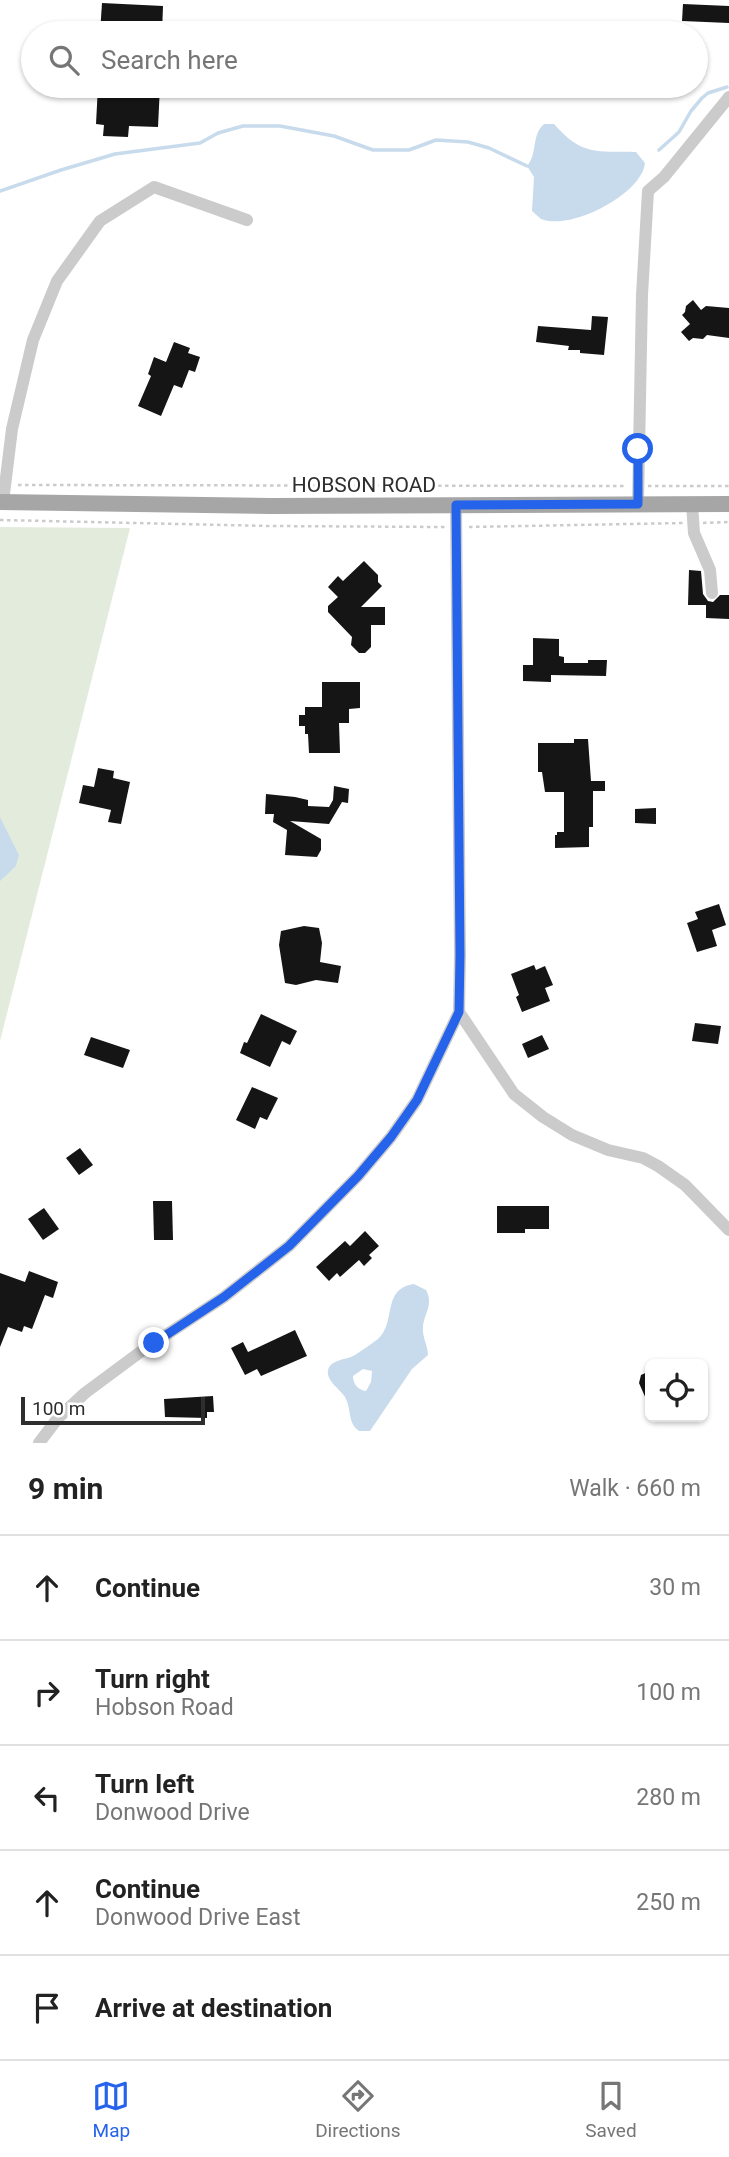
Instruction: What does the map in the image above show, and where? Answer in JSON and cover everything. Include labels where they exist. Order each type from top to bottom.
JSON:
[{"type":"main road","name":"HOBSON ROAD","points":[[1,502],[258,506],[729,503]]},
{"type":"street","points":[[638,504],[648,191],[664,177],[729,97]]},
{"type":"street","points":[[1,502],[12,429],[33,340],[57,281],[100,220],[154,187],[247,220]]},
{"type":"street","points":[[692,504],[692,523],[697,542],[710,569],[712,593]]},
{"type":"street","points":[[38,1443],[58,1418],[85,1394],[139,1353],[243,1283],[289,1246],[321,1215],[391,1137],[417,1100],[459,1012],[456,505]]},
{"type":"street","points":[[459,1012],[514,1094],[572,1135],[608,1150],[643,1158],[657,1166],[685,1185],[729,1230]]},
{"type":"path","points":[[11,485],[729,486]]},
{"type":"path","points":[[0,520],[439,527]]},
{"type":"path","points":[[466,527],[729,522]]},
{"type":"green space","points":[[0,527],[130,528],[0,1041]]},
{"type":"water","points":[[544,124],[554,124],[573,142],[590,150],[636,152],[645,163],[641,175],[619,198],[586,215],[569,220],[541,219],[532,211],[534,177],[527,166],[537,134]]},
{"type":"water","points":[[0,817],[19,855],[16,866],[0,881]]},
{"type":"water","points":[[414,1284],[426,1290],[428,1295],[429,1305],[423,1331],[428,1355],[412,1369],[370,1431],[359,1431],[351,1420],[345,1397],[331,1381],[328,1370],[332,1364],[355,1355],[378,1339],[387,1324],[393,1299],[404,1287]],"holes":[[[363,1369],[372,1371],[371,1382],[366,1391],[358,1388],[353,1376]]]},
{"type":"building","points":[[102,3],[163,6],[162,21],[101,21]]},
{"type":"building","points":[[683,4],[729,6],[729,23],[682,21]]},
{"type":"building","points":[[97,98],[159,98],[158,127],[129,126],[128,137],[103,136],[104,125],[96,124]]},
{"type":"building","points":[[693,300],[701,310],[706,306],[729,308],[729,338],[707,335],[703,339],[693,338],[689,341],[681,332],[690,324],[682,315]]},
{"type":"building","points":[[592,316],[608,317],[604,355],[580,353],[580,350],[568,350],[569,346],[536,342],[538,326],[591,330]]},
{"type":"building","points":[[174,342],[190,348],[188,353],[200,357],[195,372],[189,370],[182,388],[174,385],[161,416],[138,406],[151,376],[148,374],[154,357],[166,362]]},
{"type":"building","points":[[364,561],[378,575],[378,582],[382,586],[361,607],[385,607],[385,625],[371,625],[371,647],[365,653],[359,653],[351,645],[352,637],[328,612],[328,606],[338,597],[328,587],[338,576],[343,581]]},
{"type":"building","points":[[689,570],[701,571],[703,594],[708,601],[713,602],[720,595],[729,595],[729,619],[706,618],[706,605],[688,605]]},
{"type":"building","points":[[533,638],[559,639],[559,656],[564,657],[564,663],[607,660],[606,676],[551,675],[551,682],[523,681],[523,665],[533,665]]},
{"type":"building","points":[[322,682],[360,682],[360,708],[349,709],[349,723],[339,723],[340,753],[309,753],[308,734],[305,734],[305,726],[299,726],[299,715],[305,715],[305,707],[322,707]]},
{"type":"building","points":[[574,739],[588,739],[591,781],[605,781],[605,791],[593,791],[593,827],[589,827],[589,847],[555,848],[555,835],[557,832],[564,832],[564,792],[545,792],[542,772],[538,772],[538,743],[574,743]]},
{"type":"building","points":[[98,768],[114,771],[113,778],[130,782],[121,824],[108,822],[111,810],[79,803],[83,785],[94,787]]},
{"type":"building","points":[[334,786],[349,789],[348,803],[342,802],[329,824],[290,821],[321,839],[321,850],[317,857],[285,855],[287,830],[273,822],[274,814],[265,814],[266,794],[308,800],[308,806],[329,807],[333,800]]},
{"type":"building","points":[[656,808],[656,824],[635,823],[635,809]]},
{"type":"building","points":[[719,904],[726,925],[712,930],[717,946],[697,952],[687,923],[698,919],[695,912]]},
{"type":"building","points":[[304,926],[319,928],[322,943],[320,962],[341,966],[338,983],[316,980],[296,985],[285,983],[279,945],[281,931]]},
{"type":"building","points":[[534,965],[536,970],[545,966],[553,985],[545,988],[550,1001],[522,1012],[511,974]]},
{"type":"building","points":[[261,1014],[297,1031],[290,1045],[282,1041],[270,1067],[240,1053]]},
{"type":"building","points":[[695,1023],[721,1026],[718,1044],[692,1041]]},
{"type":"building","points":[[542,1035],[549,1049],[528,1058],[522,1044]]},
{"type":"building","points":[[91,1037],[130,1050],[123,1068],[84,1055]]},
{"type":"building","points":[[252,1087],[278,1098],[267,1120],[260,1117],[255,1129],[236,1120]]},
{"type":"building","points":[[80,1148],[93,1165],[79,1175],[66,1158]]},
{"type":"building","points":[[153,1201],[172,1201],[173,1240],[154,1240]]},
{"type":"building","points":[[497,1206],[549,1206],[549,1229],[525,1229],[525,1233],[497,1233]]},
{"type":"building","points":[[44,1208],[59,1229],[43,1240],[28,1219]]},
{"type":"building","points":[[365,1231],[379,1246],[369,1255],[372,1258],[364,1266],[359,1260],[340,1277],[337,1273],[329,1281],[316,1267],[345,1241],[350,1246]]},
{"type":"building","points":[[29,1271],[58,1282],[53,1298],[45,1295],[32,1329],[24,1326],[22,1332],[8,1327],[0,1347],[0,1273],[25,1282]]},
{"type":"building","points":[[295,1330],[307,1356],[261,1376],[257,1369],[245,1375],[231,1348],[243,1342],[248,1352]]},
{"type":"building","points":[[645,1373],[645,1397],[639,1383],[641,1375]]},
{"type":"building","points":[[213,1396],[214,1412],[207,1412],[207,1418],[165,1417],[164,1399]]},
{"type":"waterway","points":[[708,93],[727,87]]},
{"type":"waterway","points":[[659,150],[679,132],[702,98]]},
{"type":"waterway","points":[[0,191],[115,154],[200,143],[218,133],[243,126],[280,126],[334,136],[373,150],[409,150],[436,140],[468,142],[489,148],[527,166]]},
{"type":"route","points":[[154,1343],[224,1297],[289,1246],[358,1176],[391,1137],[417,1100],[459,1012],[456,505],[638,504],[638,449]]}]
